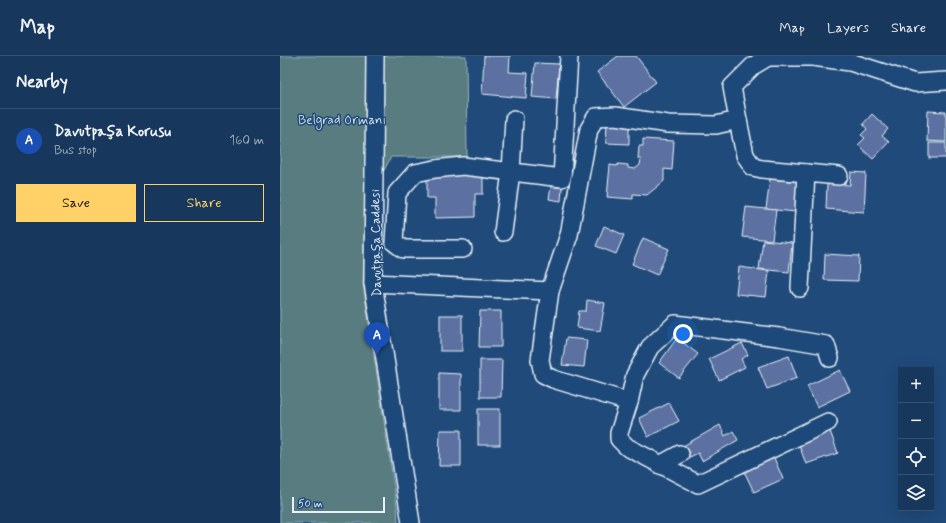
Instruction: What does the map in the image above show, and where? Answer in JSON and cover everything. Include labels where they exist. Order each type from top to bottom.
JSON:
[{"type":"street","name":"Davutpaşa Caddesi","points":[[375,56],[373,283],[411,523]]},
{"type":"street","points":[[463,249],[403,249],[394,242],[396,193],[415,173],[463,166],[562,178],[569,56]]},
{"type":"street","points":[[840,176],[753,167],[745,155],[732,87],[753,66],[768,57],[812,57],[850,62],[915,83],[946,81]]},
{"type":"street","points":[[638,417],[626,401],[553,379],[543,374],[540,360],[550,290],[569,235],[589,129],[596,117],[615,116],[668,124],[716,125],[738,120]]},
{"type":"street","points":[[503,232],[511,172],[514,119]]},
{"type":"street","points":[[800,288],[806,173]]},
{"type":"street","points":[[373,283],[550,290]]},
{"type":"street","points":[[828,422],[698,484],[627,447],[619,439],[626,401],[635,374],[650,346],[675,324],[780,337],[826,345],[830,358]]},
{"type":"street","points":[[660,465],[680,454]]},
{"type":"green space","name":"Belgrad Ormanı","points":[[280,56],[466,56],[467,157],[391,157],[365,207],[363,284],[397,506],[398,523],[280,523]]},
{"type":"building","points":[[484,56],[510,56],[509,72],[528,73],[526,98],[482,94]]},
{"type":"building","points":[[618,56],[636,56],[656,82],[624,107],[597,72]]},
{"type":"building","points":[[535,63],[559,64],[556,99],[532,97]]},
{"type":"building","points":[[928,111],[946,112],[946,142],[927,141]]},
{"type":"building","points":[[872,114],[888,129],[882,136],[889,142],[873,159],[858,145],[865,138],[861,135],[867,129],[863,124]]},
{"type":"building","points":[[607,123],[629,124],[629,144],[606,143]]},
{"type":"building","points":[[643,139],[674,141],[672,170],[664,169],[664,181],[647,195],[633,194],[633,199],[607,197],[610,165],[628,165],[628,168],[635,169],[640,165],[641,159],[638,159],[639,146],[643,146]]},
{"type":"building","points":[[929,143],[946,143],[946,158],[929,158]]},
{"type":"building","points":[[851,172],[866,173],[864,212],[826,209],[827,184],[850,185]]},
{"type":"building","points":[[427,175],[483,175],[483,194],[475,194],[475,217],[435,218],[435,198],[427,198]]},
{"type":"building","points":[[770,179],[800,182],[796,212],[766,209]]},
{"type":"building","points":[[551,186],[562,188],[561,201],[549,199]]},
{"type":"building","points":[[746,207],[776,210],[772,240],[742,237]]},
{"type":"building","points":[[604,226],[624,235],[616,254],[596,246]]},
{"type":"building","points":[[643,238],[669,249],[657,275],[632,264]]},
{"type":"building","points":[[763,240],[792,243],[789,272],[759,269]]},
{"type":"building","points":[[825,254],[859,256],[858,281],[824,280]]},
{"type":"building","points":[[739,267],[769,271],[766,297],[736,294]]},
{"type":"building","points":[[587,300],[605,303],[600,331],[577,328],[579,311],[586,311]]},
{"type":"building","points":[[480,311],[501,311],[501,347],[479,347]]},
{"type":"building","points":[[440,315],[462,315],[462,351],[440,351]]},
{"type":"building","points":[[566,338],[587,340],[584,367],[562,365]]},
{"type":"building","points":[[677,338],[698,354],[679,378],[659,363]]},
{"type":"building","points":[[742,343],[748,355],[741,359],[745,367],[719,380],[709,359]]},
{"type":"building","points":[[789,356],[797,378],[767,389],[758,367]]},
{"type":"building","points":[[480,360],[502,360],[501,397],[480,397]]},
{"type":"building","points":[[840,370],[850,391],[817,407],[807,386]]},
{"type":"building","points":[[439,373],[461,374],[461,410],[439,410]]},
{"type":"building","points":[[669,403],[679,421],[648,437],[639,418]]},
{"type":"building","points":[[478,409],[500,409],[500,445],[478,445]]},
{"type":"building","points":[[720,425],[725,436],[733,431],[738,440],[702,461],[698,453],[690,457],[683,446]]},
{"type":"building","points":[[440,430],[461,430],[461,466],[439,466]]},
{"type":"building","points":[[830,431],[838,453],[806,464],[798,442]]},
{"type":"building","points":[[774,458],[783,479],[754,492],[744,471]]},
{"type":"place","name":"Davutpaşa Korusu","points":[[377,355]]}]
